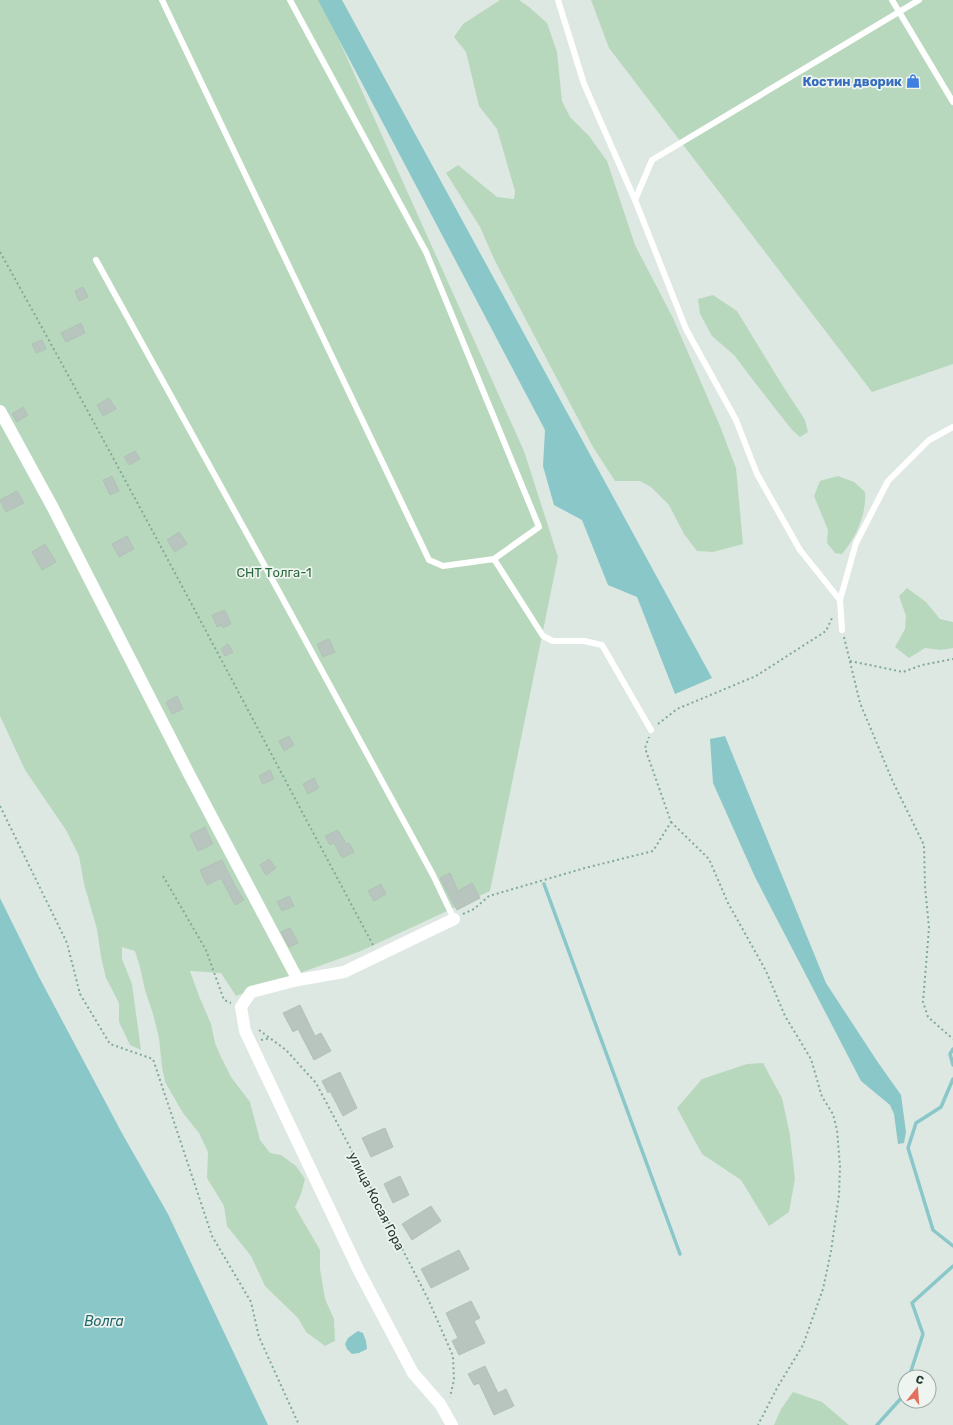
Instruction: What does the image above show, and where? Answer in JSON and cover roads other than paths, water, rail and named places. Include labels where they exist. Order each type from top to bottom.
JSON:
[{"type":"street","points":[[0,411],[53,508],[189,774],[298,980]]},
{"type":"street","points":[[452,1425],[440,1404],[413,1373],[359,1271],[248,1036],[242,1020],[241,1007],[251,992],[298,980],[344,972],[454,919]]},
{"type":"lane","points":[[162,0],[429,560],[443,566],[494,559],[539,527],[426,252],[290,0]]},
{"type":"lane","points":[[558,0],[584,84],[635,200],[686,329],[736,420],[757,474],[800,550],[840,600]]},
{"type":"lane","points":[[892,0],[953,102]]},
{"type":"lane","points":[[635,200],[652,160],[919,0]]},
{"type":"lane","points":[[96,260],[433,875],[454,919]]},
{"type":"lane","points":[[842,630],[840,600],[856,543],[888,481],[929,440],[953,427]]},
{"type":"lane","points":[[494,559],[543,636],[553,641],[584,641],[602,645],[651,730]]},
{"type":"water","points":[[318,0],[342,0],[712,678],[675,694],[637,597],[608,585],[582,520],[554,505],[543,466],[545,430]]},
{"type":"water","points":[[725,736],[826,983],[901,1095],[906,1132],[904,1143],[898,1144],[894,1114],[890,1105],[861,1081],[755,877],[713,783],[710,739]]},
{"type":"water","name":"Волга","points":[[0,898],[39,977],[123,1135],[168,1214],[268,1425],[0,1425]]},
{"type":"water","points":[[358,1331],[363,1333],[367,1349],[359,1353],[352,1354],[347,1349],[345,1344],[348,1338]]},
{"type":"waterway","points":[[544,884],[680,1254]]},
{"type":"waterway","points":[[953,1049],[950,1054],[953,1065]]},
{"type":"waterway","points":[[953,1079],[941,1107],[916,1123],[908,1148],[933,1230],[953,1246]]},
{"type":"waterway","points":[[912,1369],[923,1334],[912,1303],[953,1266]]},
{"type":"waterway","points":[[877,1425],[897,1403]]},
{"type":"place","name":"Костин дворик","points":[[913,81]]},
{"type":"park label","name":"СНТ Толга-1","points":[[274,572]]}]
